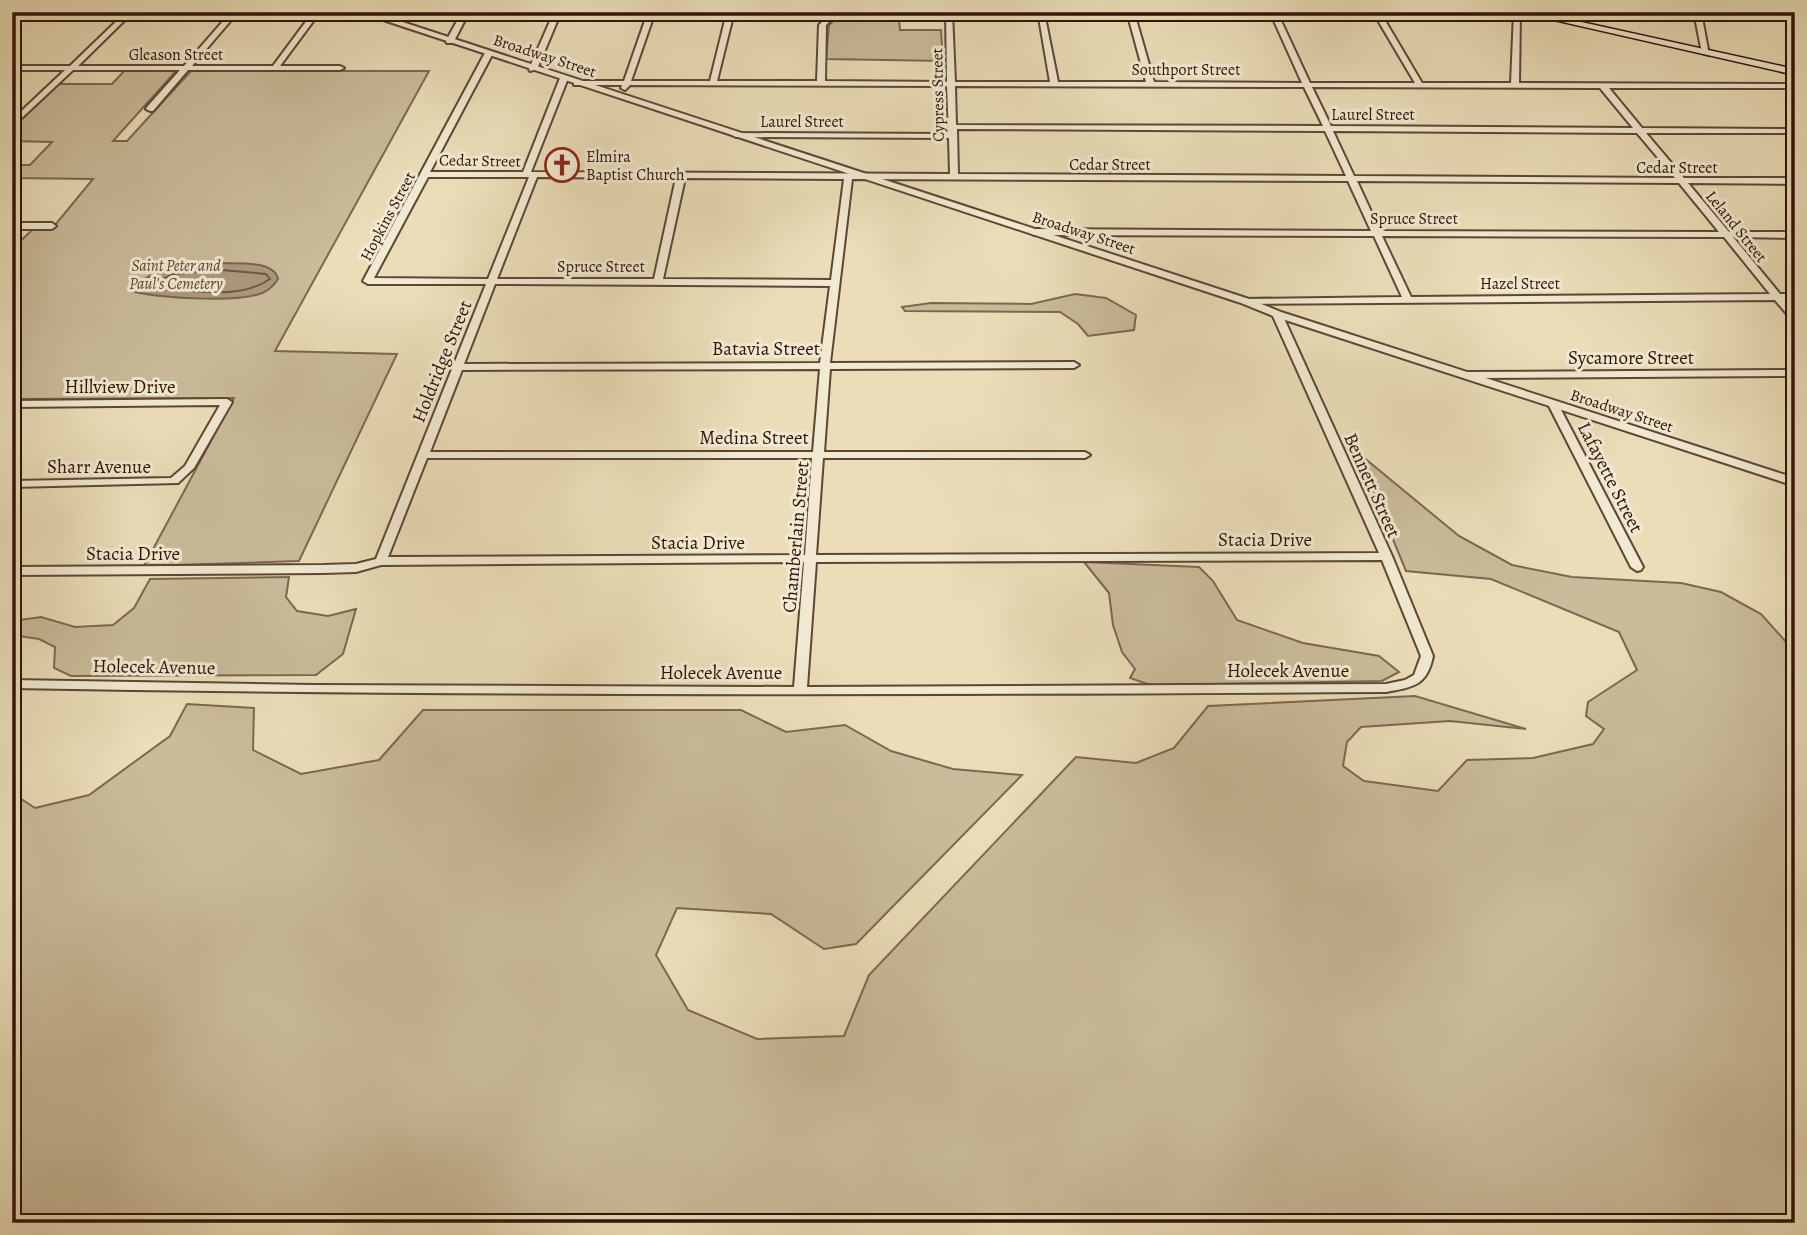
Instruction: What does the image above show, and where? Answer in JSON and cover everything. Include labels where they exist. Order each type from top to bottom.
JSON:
[{"type":"main road","points":[[1523,12],[1551,15],[1795,72]]},
{"type":"street","points":[[12,18],[21,12]]},
{"type":"street","points":[[12,125],[130,12]]},
{"type":"street","points":[[150,109],[235,12]]},
{"type":"street","points":[[275,68],[317,12]]},
{"type":"street","name":"Broadway Street","points":[[363,12],[1795,482]]},
{"type":"street","points":[[450,41],[466,12]]},
{"type":"street","points":[[533,69],[558,12]]},
{"type":"street","points":[[620,97],[628,83],[652,12]]},
{"type":"street","points":[[713,83],[731,12]]},
{"type":"street","points":[[821,84],[823,26],[836,12]]},
{"type":"street","name":"Cypress Street","points":[[949,12],[954,177]]},
{"type":"street","points":[[1041,12],[1054,83]]},
{"type":"street","points":[[1130,12],[1150,83]]},
{"type":"street","points":[[1273,12],[1408,300]]},
{"type":"street","points":[[1376,12],[1420,85]]},
{"type":"street","points":[[1515,86],[1517,12]]},
{"type":"street","points":[[1698,12],[1706,53]]},
{"type":"street","name":"Hopkins Street","points":[[368,281],[489,53]]},
{"type":"street","name":"Gleason Street","points":[[12,68],[340,68]]},
{"type":"street","name":"Holdridge Street","points":[[381,561],[492,281],[564,78]]},
{"type":"street","name":"Southport Street","points":[[577,83],[1795,86]]},
{"type":"street","name":"Leland Street","points":[[1603,86],[1795,318]]},
{"type":"street","name":"Laurel Street","points":[[736,135],[1327,128],[1795,131]]},
{"type":"street","name":"Cedar Street","points":[[425,174],[1795,181]]},
{"type":"street","points":[[658,282],[681,176]]},
{"type":"street","name":"Chamberlain Street","points":[[800,691],[825,365],[848,177]]},
{"type":"street","points":[[12,226],[52,226]]},
{"type":"street","name":"Spruce Street","points":[[1034,232],[1795,235]]},
{"type":"street","name":"Spruce Street","points":[[368,281],[833,284]]},
{"type":"street","name":"Hazel Street","points":[[1245,301],[1795,298]]},
{"type":"street","name":"Bennett Street","points":[[1277,314],[1386,556],[1427,656],[1425,672]]},
{"type":"street","name":"Batavia Street","points":[[458,366],[1074,365]]},
{"type":"street","name":"Sycamore Street","points":[[1466,375],[1795,373]]},
{"type":"street","name":"Hillview Drive","points":[[12,404],[227,402]]},
{"type":"street","name":"Sharr Avenue","points":[[12,484],[174,481],[189,468],[227,402]]},
{"type":"street","name":"Lafayette Street","points":[[1553,404],[1637,567]]},
{"type":"street","name":"Medina Street","points":[[423,455],[1085,455]]},
{"type":"street","name":"Stacia Drive","points":[[12,572],[323,569],[356,568],[381,561],[1386,556]]},
{"type":"street","name":"Holecek Avenue","points":[[12,684],[313,689],[800,691],[1386,688],[1415,682],[1425,672]]},
{"type":"green space","points":[[839,16],[899,19],[900,30],[941,30],[943,61],[826,59],[829,25]]},
{"type":"green space","name":"Saint Peter and Paul's Cemetery","points":[[125,70],[176,71],[113,141],[127,141],[191,71],[429,71],[275,351],[397,354],[299,561],[144,566],[234,398],[12,399],[12,249],[32,230],[51,230],[93,179],[12,178],[12,165],[30,165],[52,142],[12,141],[12,128],[58,84],[112,84]]},
{"type":"green space","points":[[1075,294],[1106,298],[1136,315],[1134,330],[1088,336],[1078,324],[1060,312],[905,311],[902,307],[931,303],[1031,304]]},
{"type":"green space","points":[[1357,452],[1459,536],[1512,565],[1572,577],[1681,583],[1721,592],[1761,614],[1795,652],[1795,1223],[12,1223],[12,793],[35,808],[89,795],[170,736],[187,704],[254,708],[253,750],[301,774],[379,760],[423,710],[741,710],[786,732],[845,725],[891,751],[953,769],[1022,775],[856,944],[824,949],[771,914],[677,908],[656,955],[688,1010],[757,1039],[844,1036],[869,975],[1076,757],[1136,763],[1174,748],[1208,706],[1415,696],[1526,729],[1450,721],[1361,727],[1347,742],[1343,766],[1364,781],[1438,791],[1467,760],[1533,758],[1593,744],[1604,729],[1586,716],[1588,702],[1637,670],[1619,632],[1491,579],[1406,571]]},
{"type":"green space","points":[[1084,562],[1199,567],[1213,581],[1237,620],[1303,643],[1379,656],[1399,672],[1382,681],[1150,685],[1130,678],[1135,669],[1122,652],[1113,625],[1109,593]]},
{"type":"green space","points":[[289,577],[286,597],[297,611],[328,616],[356,609],[343,654],[316,675],[71,676],[54,668],[55,647],[39,639],[12,635],[12,621],[41,617],[75,627],[113,625],[134,608],[150,579]]},
{"type":"water","points":[[222,263],[263,266],[275,273],[278,279],[266,291],[244,297],[196,298],[135,292],[134,287],[143,280],[164,270]]},
{"type":"place","name":"Elmira Baptist Church","points":[[562,165]]}]
